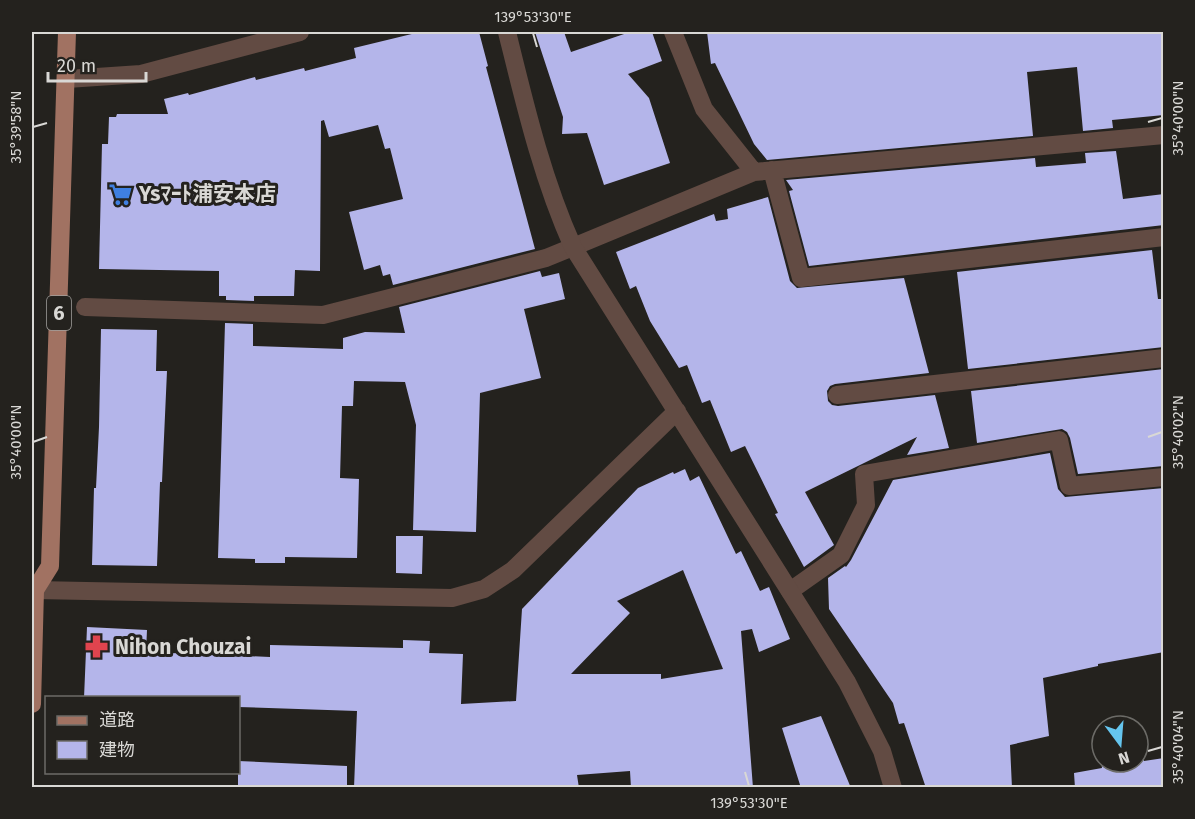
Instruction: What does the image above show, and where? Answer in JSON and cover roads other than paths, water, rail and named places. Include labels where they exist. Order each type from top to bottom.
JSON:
[{"type":"main road","name":"6","points":[[32,704],[33,588],[50,566],[67,32]]},
{"type":"street","points":[[67,79],[141,74],[300,32]]},
{"type":"street","points":[[507,32],[544,175],[556,211],[573,247],[847,682],[882,751],[893,788]]},
{"type":"street","points":[[673,32],[704,109],[763,171],[801,278],[1164,237]]},
{"type":"street","points":[[85,307],[323,315],[546,258],[763,171],[1164,135]]},
{"type":"street","points":[[837,395],[1164,358]]},
{"type":"street","points":[[33,588],[452,598],[484,589],[513,570],[677,411]]},
{"type":"street","points":[[790,591],[841,555],[866,505],[864,474],[1059,440],[1069,486],[1164,477]]},
{"type":"place","name":"Ysﾏｰﾄ浦安本店","points":[[121,194]]},
{"type":"place","name":"Nihon Chouzai","points":[[97,647]]}]
